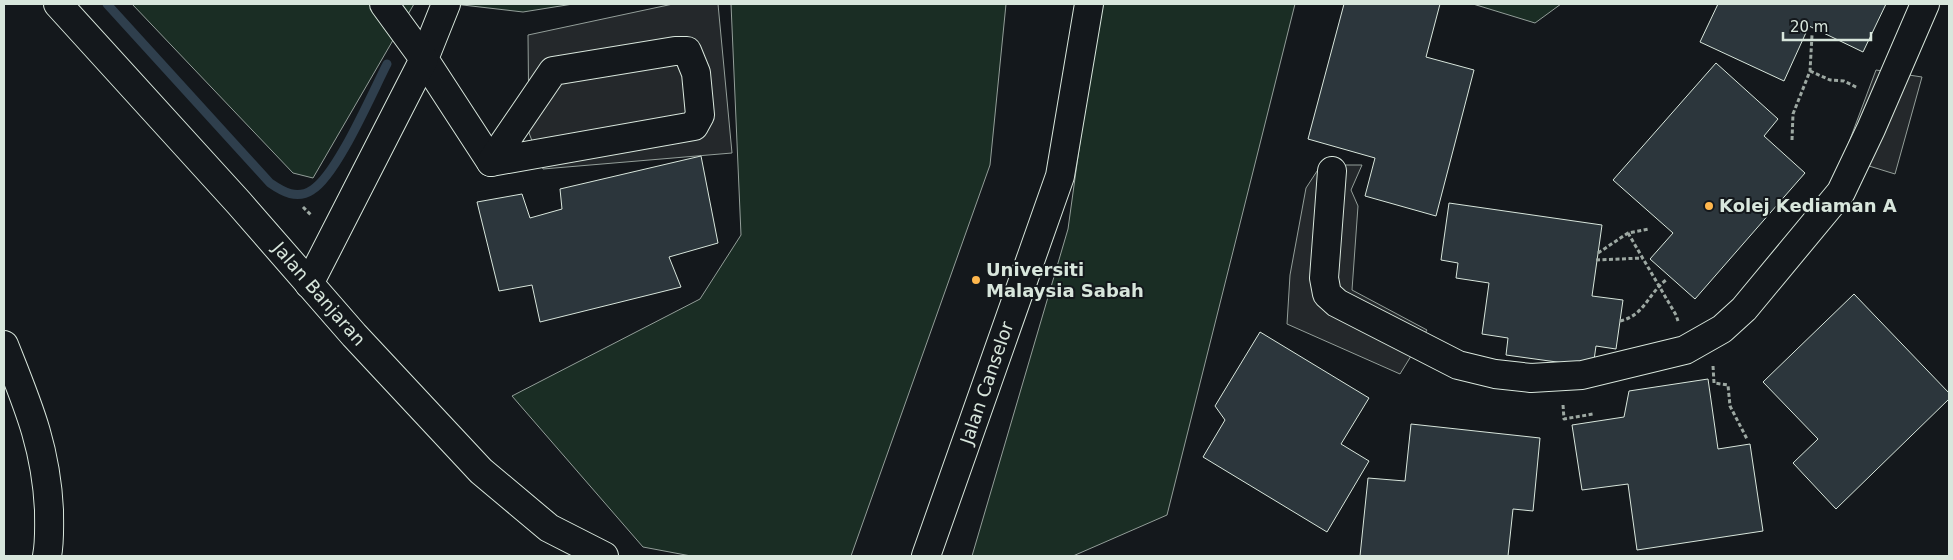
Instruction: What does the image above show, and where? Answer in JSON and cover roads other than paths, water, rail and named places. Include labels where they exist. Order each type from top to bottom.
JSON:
[{"type":"street","name":"Jalan Banjaran","points":[[58,4],[239,203],[309,284],[481,471],[550,528],[604,556]]},
{"type":"street","points":[[384,4],[424,59],[491,162]]},
{"type":"street","points":[[309,284],[424,59],[446,4]]},
{"type":"street","name":"Jalan Canselor","points":[[926,556],[1060,176],[1089,4]]},
{"type":"street","points":[[1332,171],[1324,278],[1327,294],[1336,303],[1374,323],[1458,365],[1495,374],[1531,378],[1582,375],[1685,350],[1722,329],[1744,309],[1841,192],[1925,4]]},
{"type":"street","points":[[675,51],[687,52],[696,73],[700,115],[694,126],[491,162],[553,71],[675,51]]},
{"type":"street","points":[[4,344],[34,419],[47,478],[50,543],[47,556]]},
{"type":"waterway","points":[[107,4],[270,183],[290,194],[296,195],[312,190],[332,168],[343,151],[387,64]]},
{"type":"place","name":"Kolej Kediaman A","points":[[1709,206]]},
{"type":"place","name":"Universiti Malaysia Sabah","points":[[976,280]]}]
